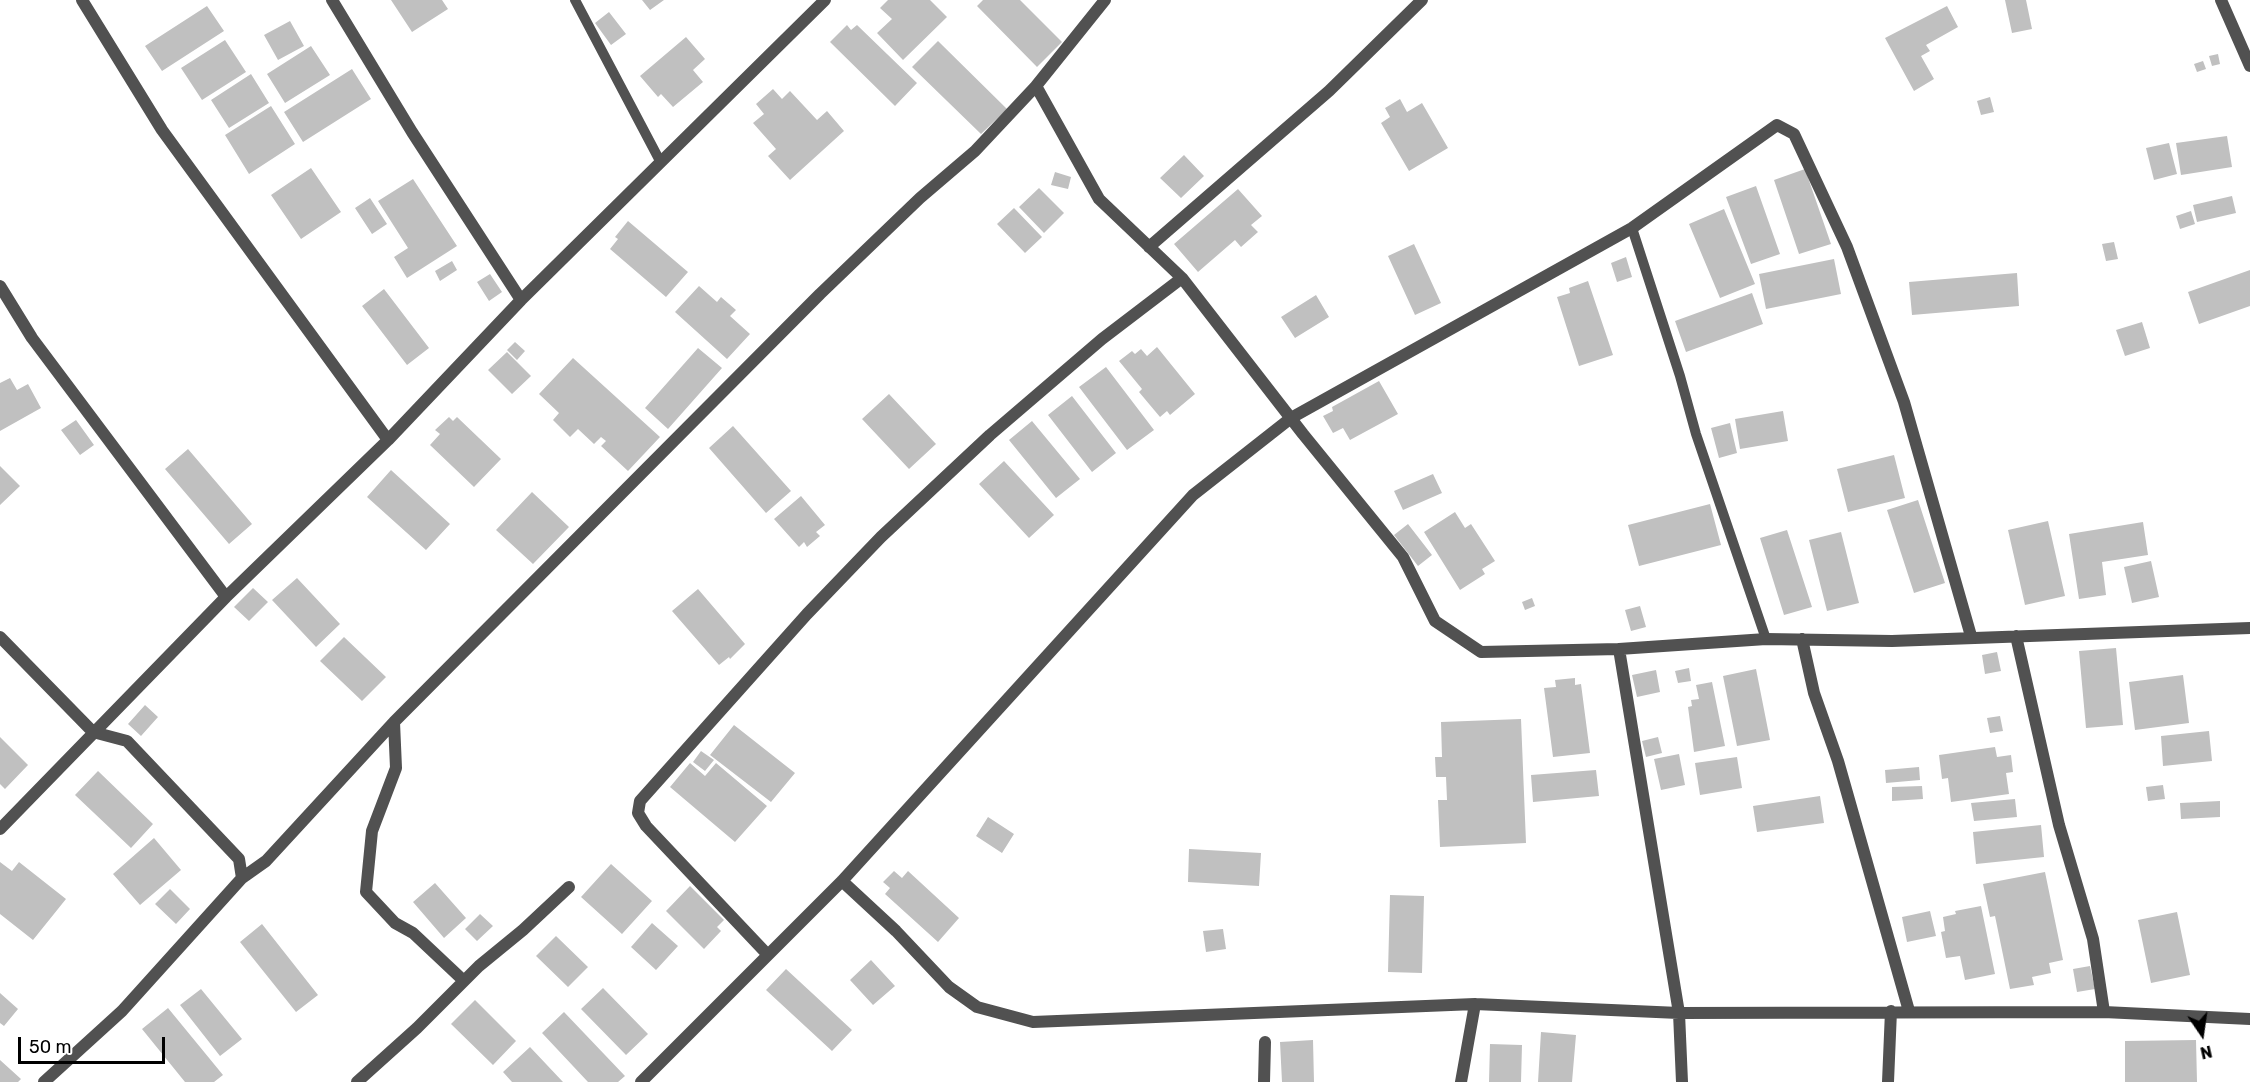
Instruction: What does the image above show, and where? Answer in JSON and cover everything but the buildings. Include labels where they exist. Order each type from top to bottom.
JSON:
[{"type":"street","points":[[82,0],[162,130],[388,440]]},
{"type":"street","points":[[332,0],[412,132],[521,300]]},
{"type":"street","points":[[0,829],[226,597],[388,440],[521,300],[825,0]]},
{"type":"street","points":[[44,1082],[122,1011],[242,878],[266,861],[393,722],[820,294],[920,198],[975,151],[1036,86],[1105,0]]},
{"type":"street","points":[[1149,247],[1329,91],[1422,0]]},
{"type":"street","points":[[2221,0],[2250,66]]},
{"type":"street","points":[[1036,86],[1099,199],[1182,278],[1403,557],[1435,621],[1481,652],[1619,649],[1766,639],[1892,641],[1971,636],[2250,628]]},
{"type":"street","points":[[641,1082],[842,881],[1193,495],[1291,418],[1632,228],[1777,125],[1794,134],[1847,246],[1904,402],[1971,636]]},
{"type":"street","points":[[767,954],[646,826],[638,813],[640,801],[807,614],[881,537],[990,435],[1102,339],[1182,278]]},
{"type":"street","points":[[0,286],[32,338],[226,597]]},
{"type":"street","points":[[2016,636],[2059,825],[2093,939],[2104,1012]]},
{"type":"street","points":[[0,637],[93,732],[127,741],[239,859],[242,878]]},
{"type":"street","points":[[1802,639],[1814,693],[1838,760],[1909,1011]]},
{"type":"street","points":[[1619,649],[1679,1013],[1682,1082]]},
{"type":"street","points":[[393,722],[396,768],[372,831],[366,892],[395,923],[413,933],[464,981]]},
{"type":"street","points":[[842,881],[896,931],[950,987],[977,1007],[1033,1022],[1475,1004],[1679,1013],[2104,1012],[2250,1019]]},
{"type":"street","points":[[357,1082],[464,981],[569,887]]},
{"type":"street","points":[[1461,1082],[1475,1004]]},
{"type":"street","points":[[1888,1082],[1891,1011]]},
{"type":"street","points":[[1264,1082],[1265,1042]]},
{"type":"lane","points":[[575,0],[660,161]]},
{"type":"lane","points":[[1632,228],[1680,375],[1696,434],[1766,639]]}]
